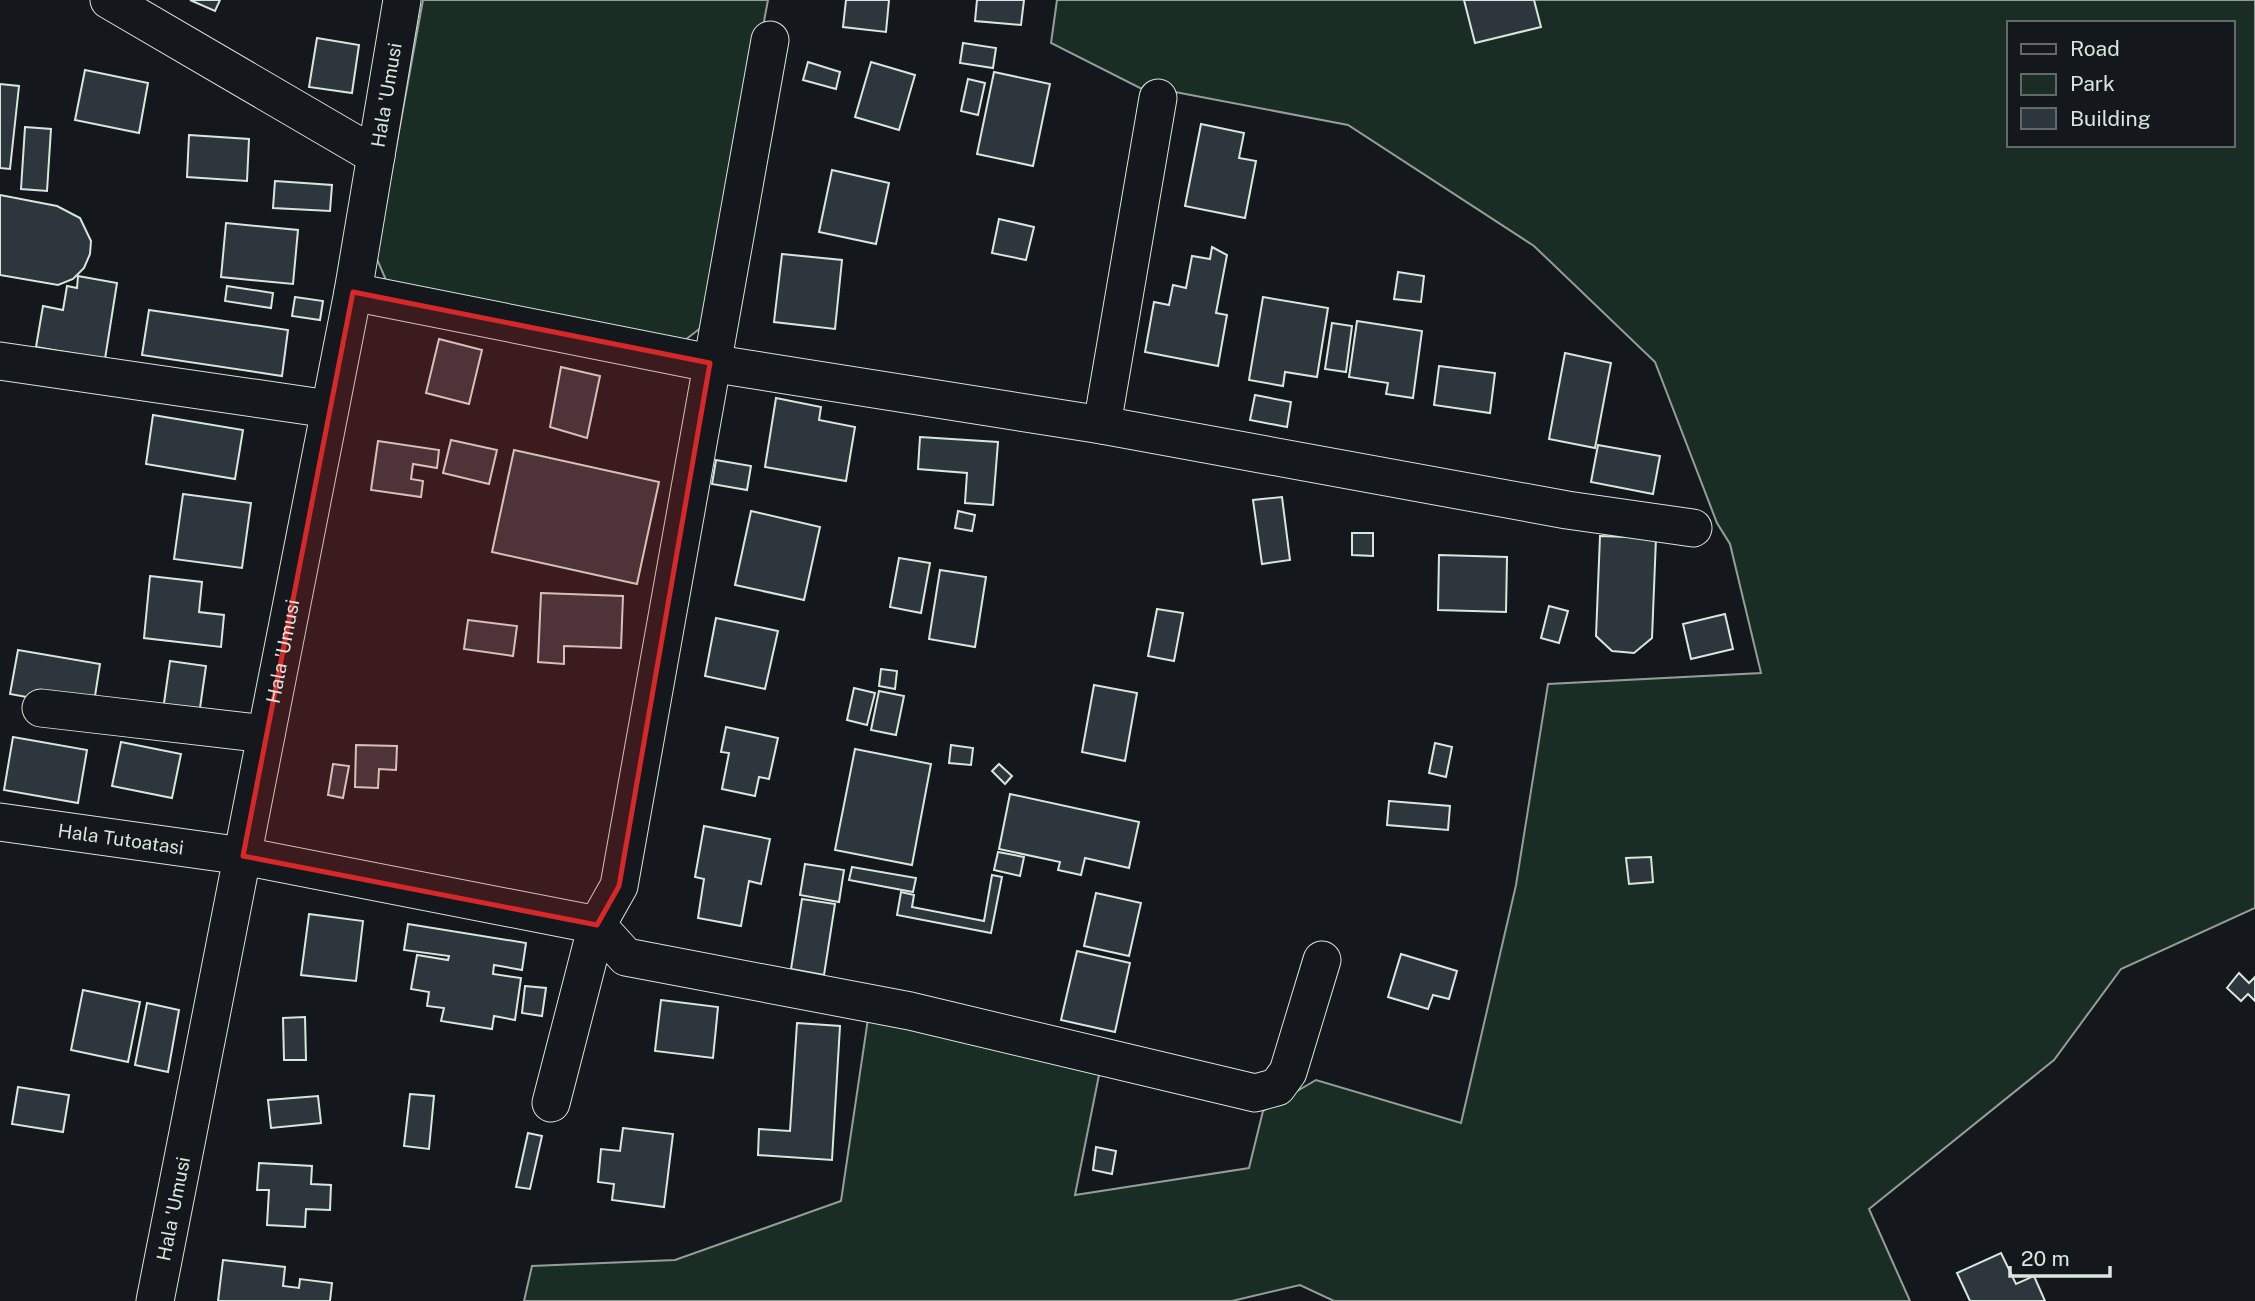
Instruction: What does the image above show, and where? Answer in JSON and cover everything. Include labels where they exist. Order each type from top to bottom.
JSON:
[{"type":"street","points":[[109,0],[376,156]]},
{"type":"street","name":"Hala 'Umusi","points":[[155,1301],[353,292],[402,0]]},
{"type":"street","points":[[551,1103],[597,925],[619,886],[710,363],[770,40]]},
{"type":"street","points":[[1102,425],[1158,98]]},
{"type":"street","points":[[353,292],[710,363],[1102,425],[1554,508],[1693,528]]},
{"type":"street","points":[[0,361],[330,409]]},
{"type":"street","points":[[41,709],[266,734]]},
{"type":"street","name":"Hala Tutoatasi","points":[[0,822],[243,856],[597,925]]},
{"type":"street","points":[[597,925],[626,957],[910,1011],[1255,1093],[1278,1087],[1288,1072],[1322,960]]},
{"type":"highlighted area","points":[[353,292],[710,363],[619,886],[597,925],[243,856]]},
{"type":"green space","points":[[423,0],[768,0],[707,323],[680,344],[389,287],[376,257]]},
{"type":"green space","points":[[1057,0],[2255,0],[2255,908],[2121,969],[2054,1060],[1869,1209],[1910,1301],[1334,1301],[1300,1285],[1232,1301],[524,1301],[532,1266],[675,1260],[841,1201],[869,1012],[1101,1065],[1075,1195],[1249,1168],[1263,1111],[1316,1080],[1461,1123],[1516,885],[1548,684],[1761,673],[1730,544],[1717,523],[1655,362],[1534,246],[1348,125],[1175,92],[1140,88],[1051,43]]},
{"type":"building","points":[[190,0],[220,0],[215,11]]},
{"type":"building","points":[[846,0],[889,0],[886,32],[843,27]]},
{"type":"building","points":[[977,0],[1024,0],[1021,25],[975,21]]},
{"type":"building","points":[[1464,0],[1534,0],[1541,27],[1475,43]]},
{"type":"building","points":[[317,38],[359,45],[352,93],[309,87]]},
{"type":"building","points":[[963,43],[996,48],[993,68],[960,63]]},
{"type":"building","points":[[808,62],[840,72],[836,89],[803,80]]},
{"type":"building","points":[[871,62],[915,75],[899,130],[855,117]]},
{"type":"building","points":[[85,70],[148,83],[139,133],[75,120]]},
{"type":"building","points":[[994,72],[1050,84],[1033,166],[977,154]]},
{"type":"building","points":[[968,79],[985,83],[978,115],[961,111]]},
{"type":"building","points":[[0,84],[19,86],[10,169],[0,168]]},
{"type":"building","points":[[1201,124],[1244,133],[1239,158],[1256,161],[1245,218],[1185,206]]},
{"type":"building","points":[[25,127],[51,129],[47,191],[21,189]]},
{"type":"building","points":[[189,135],[249,139],[247,181],[187,177]]},
{"type":"building","points":[[832,170],[889,183],[876,244],[819,232]]},
{"type":"building","points":[[275,181],[332,185],[330,211],[273,208]]},
{"type":"building","points":[[0,195],[57,206],[80,218],[91,241],[90,254],[84,268],[73,279],[58,285],[0,275]]},
{"type":"building","points":[[999,219],[1034,227],[1026,260],[992,253]]},
{"type":"building","points":[[226,223],[298,230],[293,284],[221,277]]},
{"type":"building","points":[[1212,247],[1227,255],[1216,313],[1227,315],[1218,366],[1145,352],[1154,302],[1169,305],[1173,285],[1186,288],[1192,256],[1210,259]]},
{"type":"building","points":[[782,254],[842,260],[835,329],[774,322]]},
{"type":"building","points":[[1398,272],[1424,276],[1421,302],[1394,299]]},
{"type":"building","points":[[78,276],[117,283],[105,359],[36,347],[43,306],[63,310],[67,286],[77,288]]},
{"type":"building","points":[[227,286],[273,293],[271,308],[225,301]]},
{"type":"building","points":[[295,297],[323,301],[320,320],[292,316]]},
{"type":"building","points":[[1263,297],[1328,308],[1317,377],[1285,372],[1283,386],[1249,380]]},
{"type":"building","points":[[149,310],[288,330],[282,376],[142,355]]},
{"type":"building","points":[[1357,321],[1422,331],[1413,398],[1386,394],[1388,383],[1349,377]]},
{"type":"building","points":[[1332,323],[1352,326],[1346,372],[1325,369]]},
{"type":"building","points":[[439,339],[482,350],[469,404],[426,393]]},
{"type":"building","points":[[1565,353],[1611,363],[1595,448],[1549,439]]},
{"type":"building","points":[[1439,366],[1495,373],[1490,413],[1434,405]]},
{"type":"building","points":[[561,367],[600,376],[587,438],[550,427]]},
{"type":"building","points":[[1255,395],[1291,402],[1287,427],[1250,420]]},
{"type":"building","points":[[776,398],[821,407],[819,420],[855,427],[846,481],[765,467]]},
{"type":"building","points":[[153,415],[243,430],[235,479],[146,464]]},
{"type":"building","points":[[920,437],[998,442],[993,505],[965,503],[967,473],[918,469]]},
{"type":"building","points":[[451,440],[497,450],[489,484],[443,473]]},
{"type":"building","points":[[378,441],[439,450],[437,468],[413,464],[411,479],[423,481],[421,497],[371,490]]},
{"type":"building","points":[[1598,445],[1660,456],[1653,494],[1591,482]]},
{"type":"building","points":[[514,450],[659,482],[637,584],[492,552]]},
{"type":"building","points":[[716,460],[751,466],[747,490],[712,484]]},
{"type":"building","points":[[183,494],[251,503],[242,568],[174,559]]},
{"type":"building","points":[[1282,497],[1290,560],[1262,564],[1253,500]]},
{"type":"building","points":[[751,511],[820,527],[804,600],[735,585]]},
{"type":"building","points":[[958,511],[975,515],[972,531],[955,528]]},
{"type":"building","points":[[1352,533],[1373,533],[1373,556],[1352,555]]},
{"type":"building","points":[[1600,536],[1656,538],[1652,638],[1634,653],[1612,651],[1596,636]]},
{"type":"building","points":[[1439,555],[1507,557],[1506,612],[1438,610]]},
{"type":"building","points":[[899,558],[930,563],[921,613],[890,607]]},
{"type":"building","points":[[940,570],[986,577],[975,647],[929,639]]},
{"type":"building","points":[[150,576],[202,582],[199,612],[224,615],[221,647],[144,638]]},
{"type":"building","points":[[541,593],[623,596],[621,648],[564,646],[564,664],[538,662]]},
{"type":"building","points":[[1549,606],[1568,611],[1559,643],[1541,638]]},
{"type":"building","points":[[1157,609],[1183,613],[1174,661],[1148,656]]},
{"type":"building","points":[[1725,614],[1733,649],[1691,659],[1683,624]]},
{"type":"building","points":[[716,618],[778,631],[765,689],[705,676]]},
{"type":"building","points":[[468,620],[517,626],[513,656],[464,649]]},
{"type":"building","points":[[18,650],[100,664],[93,709],[10,694]]},
{"type":"building","points":[[170,661],[206,666],[199,715],[163,710]]},
{"type":"building","points":[[881,669],[897,671],[895,689],[879,686]]},
{"type":"building","points":[[1094,685],[1137,693],[1125,761],[1082,752]]},
{"type":"building","points":[[854,688],[875,693],[867,725],[847,720]]},
{"type":"building","points":[[879,691],[904,696],[896,735],[871,730]]},
{"type":"building","points":[[726,727],[778,738],[769,779],[759,777],[755,796],[722,789],[729,753],[721,752]]},
{"type":"building","points":[[13,737],[87,750],[78,803],[4,790]]},
{"type":"building","points":[[121,742],[181,754],[172,798],[112,786]]},
{"type":"building","points":[[1435,743],[1452,747],[1446,777],[1429,773]]},
{"type":"building","points":[[356,745],[397,746],[396,770],[379,769],[378,788],[355,787]]},
{"type":"building","points":[[951,745],[973,748],[971,765],[949,763]]},
{"type":"building","points":[[855,749],[931,764],[912,865],[835,850]]},
{"type":"building","points":[[333,764],[349,766],[343,798],[328,795]]},
{"type":"building","points":[[999,764],[1012,776],[1005,784],[992,771]]},
{"type":"building","points":[[1010,794],[1139,822],[1129,868],[1085,858],[1081,875],[1058,870],[1060,862],[999,849]]},
{"type":"building","points":[[1389,801],[1450,806],[1448,830],[1387,825]]},
{"type":"building","points":[[704,826],[770,839],[761,884],[749,881],[741,926],[698,918],[704,879],[695,877]]},
{"type":"building","points":[[998,852],[1024,857],[1020,876],[994,870]]},
{"type":"building","points":[[1651,857],[1653,882],[1629,884],[1626,858]]},
{"type":"building","points":[[805,864],[844,870],[839,902],[800,895]]},
{"type":"building","points":[[852,867],[916,878],[913,892],[849,880]]},
{"type":"building","points":[[992,875],[1002,877],[991,933],[897,915],[901,892],[914,895],[912,907],[984,921]]},
{"type":"building","points":[[1096,893],[1141,903],[1129,956],[1084,946]]},
{"type":"building","points":[[802,899],[835,904],[824,975],[791,969]]},
{"type":"building","points":[[309,914],[363,921],[356,981],[301,975]]},
{"type":"building","points":[[408,924],[526,943],[522,970],[494,965],[493,974],[521,978],[515,1020],[494,1016],[492,1029],[441,1021],[444,1008],[427,1006],[429,992],[411,989],[417,955],[448,960],[449,956],[404,950]]},
{"type":"building","points":[[1077,951],[1130,963],[1115,1032],[1061,1020]]},
{"type":"building","points":[[1401,954],[1457,971],[1449,999],[1433,995],[1428,1009],[1388,997]]},
{"type":"building","points":[[2239,973],[2249,983],[2255,977],[2255,1001],[2248,994],[2241,1001],[2227,988]]},
{"type":"building","points":[[525,986],[546,988],[542,1016],[522,1013]]},
{"type":"building","points":[[83,990],[140,1002],[128,1062],[71,1050]]},
{"type":"building","points":[[661,1000],[718,1007],[713,1058],[655,1051]]},
{"type":"building","points":[[147,1003],[179,1010],[168,1072],[135,1065]]},
{"type":"building","points":[[305,1017],[306,1060],[284,1060],[283,1018]]},
{"type":"building","points":[[797,1023],[840,1026],[832,1160],[758,1155],[759,1129],[790,1131]]},
{"type":"building","points":[[18,1087],[69,1095],[63,1132],[12,1124]]},
{"type":"building","points":[[410,1094],[434,1096],[429,1149],[404,1146]]},
{"type":"building","points":[[318,1096],[321,1123],[271,1128],[268,1100]]},
{"type":"building","points":[[623,1128],[673,1134],[664,1207],[612,1200],[614,1184],[598,1182],[601,1149],[620,1151]]},
{"type":"building","points":[[528,1133],[542,1136],[530,1189],[516,1187]]},
{"type":"building","points":[[1096,1147],[1116,1151],[1112,1174],[1093,1170]]},
{"type":"building","points":[[259,1163],[312,1166],[311,1184],[331,1185],[330,1210],[306,1209],[305,1227],[267,1225],[269,1190],[257,1190]]},
{"type":"building","points":[[2001,1253],[2016,1284],[2034,1276],[2045,1301],[1970,1301],[1957,1273]]},
{"type":"building","points":[[223,1260],[285,1267],[283,1286],[299,1288],[300,1279],[332,1283],[330,1301],[218,1301]]}]
